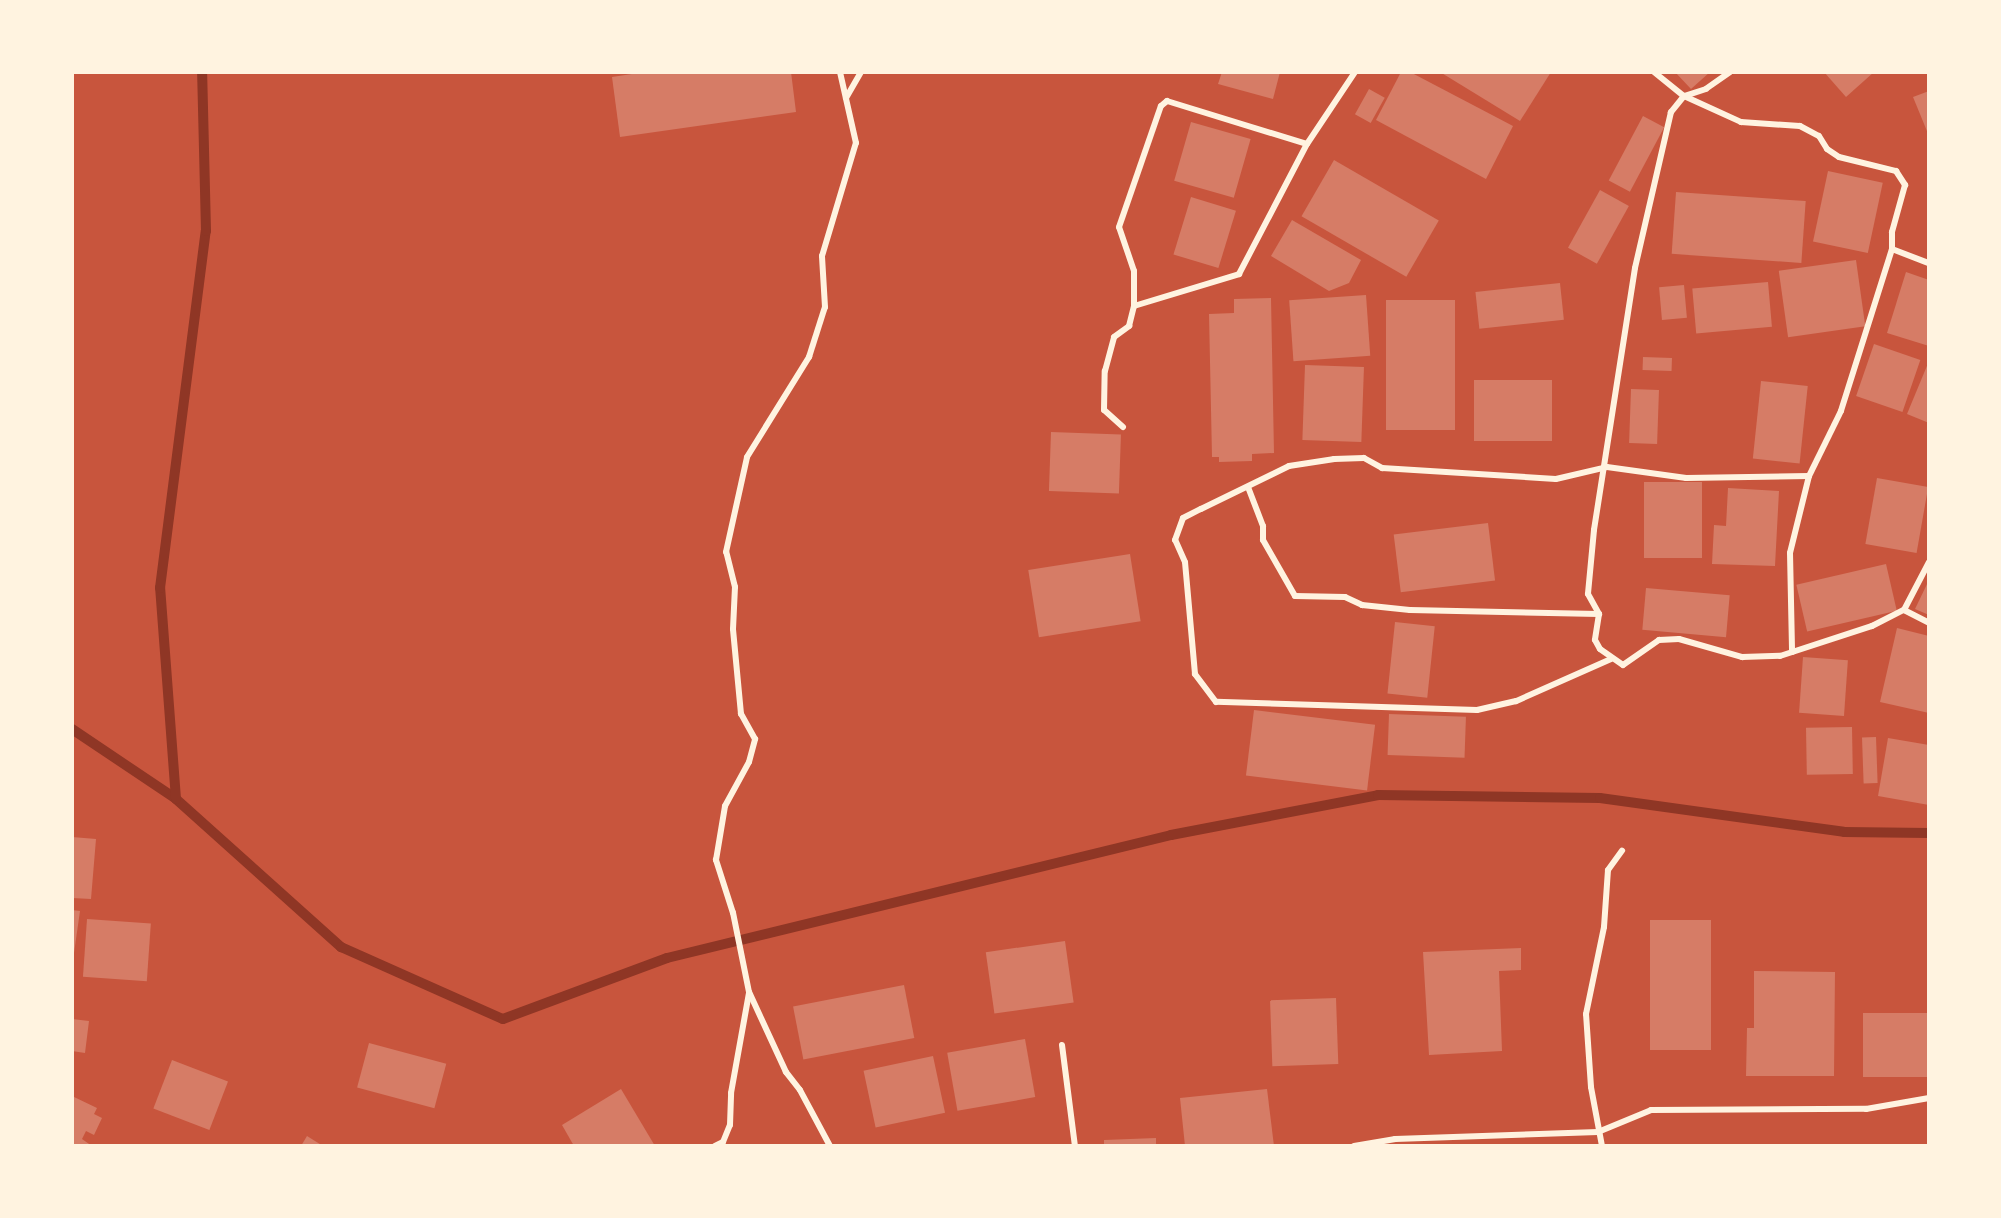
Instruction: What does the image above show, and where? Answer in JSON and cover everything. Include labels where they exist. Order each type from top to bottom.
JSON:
[{"type":"street","points":[[830,1146],[800,1090],[786,1072],[749,992],[733,913],[716,860],[725,806],[749,762],[755,739],[741,714],[733,628],[735,587],[726,552],[747,457],[809,357],[825,307],[822,256],[856,143],[840,72]]},
{"type":"street","points":[[846,98],[861,72]]},
{"type":"street","points":[[1134,306],[1239,274],[1307,144],[1355,72]]},
{"type":"street","points":[[1654,72],[1684,96],[1741,122],[1800,126],[1819,136],[1827,149],[1839,157],[1896,171],[1905,184],[1892,232],[1892,249],[1841,411],[1809,476],[1790,553],[1792,652]]},
{"type":"street","points":[[1730,72],[1706,89],[1684,96],[1671,112],[1635,268],[1588,594],[1599,614],[1595,640],[1611,659],[1623,664],[1659,640],[1669,640],[1742,657],[1792,652],[1872,626],[1904,610],[1929,562]]},
{"type":"street","points":[[1123,427],[1104,410],[1105,371],[1114,337],[1128,326],[1134,306],[1134,271],[1119,227],[1161,106],[1167,101],[1307,144]]},
{"type":"street","points":[[1892,249],[1929,263]]},
{"type":"street","points":[[1611,659],[1516,701],[1477,710],[1216,702],[1195,674],[1185,562],[1175,540],[1183,519],[1289,466],[1344,459],[1364,458],[1382,468],[1556,479],[1607,467],[1686,478],[1809,476]]},
{"type":"street","points":[[1248,488],[1263,526],[1263,540],[1295,596],[1345,597],[1362,605],[1410,610],[1599,614]]},
{"type":"street","points":[[1904,610],[1929,623]]},
{"type":"street","points":[[1602,1146],[1591,1087],[1586,1014],[1604,927],[1608,870],[1622,851]]},
{"type":"street","points":[[715,1146],[723,1142],[730,1125],[731,1094],[749,992]]},
{"type":"street","points":[[1062,1045],[1075,1146]]},
{"type":"street","points":[[1354,1146],[1395,1139],[1599,1132],[1651,1110],[1866,1109],[1929,1098]]},
{"type":"building","points":[[645,72],[791,72],[796,112],[620,137],[612,77]]},
{"type":"building","points":[[1222,72],[1280,72],[1273,99],[1218,84]]},
{"type":"building","points":[[1401,72],[1410,72],[1513,126],[1486,179],[1376,120]]},
{"type":"building","points":[[1440,72],[1551,72],[1520,121]]},
{"type":"building","points":[[1675,72],[1710,72],[1691,89]]},
{"type":"building","points":[[1824,72],[1874,72],[1846,97]]},
{"type":"building","points":[[1369,89],[1385,98],[1371,123],[1355,114]]},
{"type":"building","points":[[1929,91],[1929,136],[1913,97]]},
{"type":"building","points":[[1643,116],[1664,127],[1630,192],[1609,180]]},
{"type":"building","points":[[1191,122],[1251,139],[1234,198],[1174,181]]},
{"type":"building","points":[[1334,160],[1439,220],[1406,277],[1302,216]]},
{"type":"building","points":[[1828,171],[1883,183],[1868,253],[1813,241]]},
{"type":"building","points":[[1600,190],[1629,206],[1597,264],[1568,248]]},
{"type":"building","points":[[1676,192],[1806,201],[1801,263],[1672,254]]},
{"type":"building","points":[[1191,197],[1236,211],[1218,268],[1173,254]]},
{"type":"building","points":[[1292,220],[1361,260],[1349,283],[1329,291],[1271,256]]},
{"type":"building","points":[[1856,260],[1865,326],[1788,337],[1779,271]]},
{"type":"building","points":[[1906,272],[1929,280],[1929,346],[1887,333]]},
{"type":"building","points":[[1768,282],[1772,327],[1696,333],[1692,289]]},
{"type":"building","points":[[1560,283],[1564,320],[1479,329],[1475,292]]},
{"type":"building","points":[[1684,285],[1687,318],[1662,320],[1659,287]]},
{"type":"building","points":[[1366,295],[1370,356],[1293,361],[1289,300]]},
{"type":"building","points":[[1271,298],[1274,453],[1252,454],[1252,461],[1219,462],[1219,457],[1212,457],[1209,314],[1234,313],[1234,299]]},
{"type":"building","points":[[1386,300],[1455,300],[1455,430],[1386,430]]},
{"type":"building","points":[[1874,344],[1920,360],[1902,412],[1856,396]]},
{"type":"building","points":[[1643,357],[1672,358],[1672,371],[1643,370]]},
{"type":"building","points":[[1929,361],[1929,423],[1907,414]]},
{"type":"building","points":[[1305,365],[1364,367],[1361,442],[1302,440]]},
{"type":"building","points":[[1474,380],[1552,380],[1552,441],[1474,441]]},
{"type":"building","points":[[1761,381],[1808,386],[1800,463],[1753,459]]},
{"type":"building","points":[[1631,389],[1659,390],[1657,444],[1629,443]]},
{"type":"building","points":[[1051,432],[1121,434],[1119,493],[1049,491]]},
{"type":"building","points":[[1877,478],[1928,487],[1917,553],[1865,544]]},
{"type":"building","points":[[1644,482],[1702,482],[1702,558],[1644,558]]},
{"type":"building","points":[[1728,488],[1779,491],[1775,566],[1712,564],[1714,525],[1726,526]]},
{"type":"building","points":[[1488,523],[1495,581],[1401,592],[1394,535]]},
{"type":"building","points":[[1130,554],[1141,621],[1039,637],[1028,570]]},
{"type":"building","points":[[1886,564],[1897,611],[1807,631],[1796,585]]},
{"type":"building","points":[[1929,580],[1929,615],[1915,609]]},
{"type":"building","points":[[1646,588],[1730,595],[1726,637],[1642,630]]},
{"type":"building","points":[[1395,622],[1435,626],[1427,698],[1387,694]]},
{"type":"building","points":[[1897,628],[1929,636],[1929,713],[1880,702]]},
{"type":"building","points":[[1803,657],[1848,660],[1844,716],[1799,713]]},
{"type":"building","points":[[1254,710],[1375,725],[1367,790],[1246,776]]},
{"type":"building","points":[[1389,714],[1466,717],[1465,758],[1388,755]]},
{"type":"building","points":[[1852,727],[1853,774],[1807,775],[1806,728]]},
{"type":"building","points":[[1862,737],[1876,737],[1878,783],[1864,783]]},
{"type":"building","points":[[1888,738],[1929,745],[1929,805],[1878,796]]},
{"type":"building","points":[[72,837],[96,839],[91,899],[72,898]]},
{"type":"building","points":[[72,910],[80,911],[73,960],[72,960]]},
{"type":"building","points":[[87,919],[151,923],[147,981],[83,977]]},
{"type":"building","points":[[1650,920],[1711,920],[1711,1050],[1650,1050]]},
{"type":"building","points":[[1065,941],[1074,1002],[994,1014],[986,952]]},
{"type":"building","points":[[1521,948],[1521,970],[1499,971],[1502,1051],[1429,1055],[1423,952]]},
{"type":"building","points":[[1754,971],[1835,972],[1834,1076],[1746,1076],[1747,1028],[1754,1028]]},
{"type":"building","points":[[904,985],[914,1038],[803,1060],[793,1007]]},
{"type":"building","points":[[1336,998],[1338,1064],[1272,1066],[1270,1000]]},
{"type":"building","points":[[1863,1013],[1929,1013],[1929,1077],[1863,1077]]},
{"type":"building","points":[[72,1019],[89,1021],[85,1053],[72,1051]]},
{"type":"building","points":[[1025,1039],[1035,1097],[957,1111],[947,1053]]},
{"type":"building","points":[[369,1043],[446,1064],[434,1108],[357,1087]]},
{"type":"building","points":[[933,1056],[945,1113],[876,1127],[864,1071]]},
{"type":"building","points":[[172,1060],[228,1082],[209,1130],[153,1109]]},
{"type":"building","points":[[621,1089],[655,1146],[574,1146],[562,1125]]},
{"type":"building","points":[[1267,1089],[1274,1146],[1185,1146],[1180,1098]]},
{"type":"building","points":[[72,1096],[97,1108],[94,1114],[102,1118],[94,1135],[86,1131],[82,1139],[92,1146],[72,1146]]},
{"type":"building","points":[[307,1136],[323,1146],[301,1146]]},
{"type":"building","points":[[1156,1138],[1156,1146],[1104,1146],[1104,1140]]},
{"type":"waterway","points":[[176,799],[160,588],[206,231],[202,72]]},
{"type":"waterway","points":[[72,729],[176,799],[341,947],[503,1019],[667,958],[1171,835],[1378,795],[1600,798],[1844,832],[1929,833]]}]
